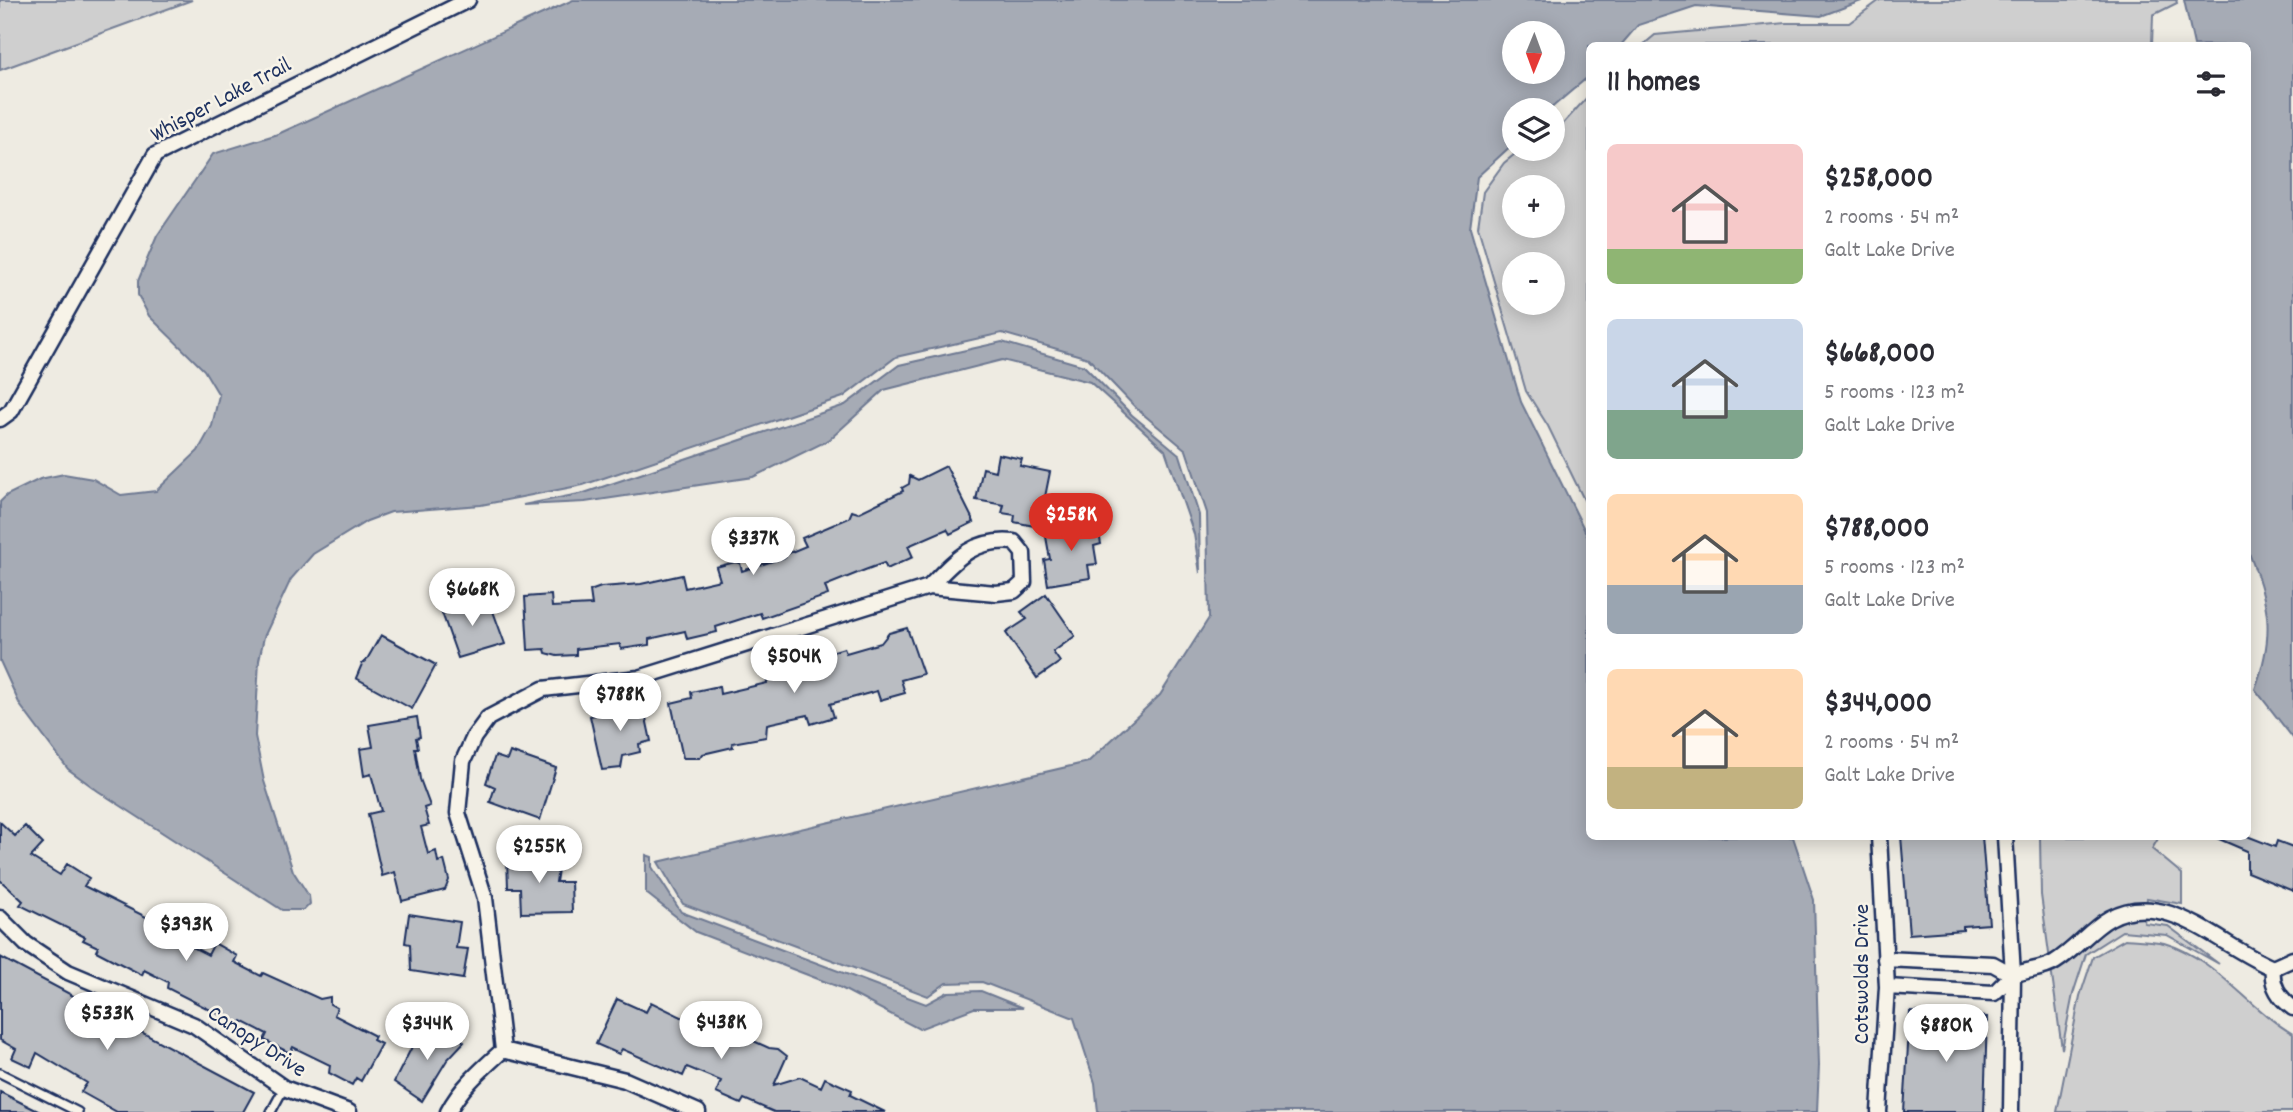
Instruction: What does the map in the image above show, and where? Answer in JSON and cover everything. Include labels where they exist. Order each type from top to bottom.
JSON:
[{"type":"street","name":"Whisper Lake Trail","points":[[0,419],[11,411],[155,155],[468,0]]},
{"type":"street","points":[[503,1050],[485,898],[458,813],[463,761],[474,737],[488,718],[543,689],[639,678],[929,587],[996,593],[1014,591],[1024,582],[1023,553],[1014,542],[996,540],[979,544],[950,565],[929,587]]},
{"type":"street","name":"Cotswolds Drive","points":[[1879,840],[1887,988],[1879,1112]]},
{"type":"street","points":[[2005,840],[2013,975],[2011,1112]]},
{"type":"street","points":[[1887,988],[1994,993],[2013,975],[2054,963],[2109,918],[2129,910],[2153,909],[2176,914],[2247,958],[2273,968],[2293,959]]},
{"type":"street","name":"Canopy Drive","points":[[0,918],[26,944],[68,972],[194,1024],[284,1088],[349,1112]]},
{"type":"street","points":[[1885,959],[1993,964],[2013,975]]},
{"type":"street","points":[[2273,968],[2272,976],[2277,993],[2293,1008]]},
{"type":"street","points":[[448,1112],[479,1072],[503,1050]]},
{"type":"street","points":[[503,1050],[625,1080],[698,1112]]},
{"type":"lane","points":[[0,1073],[78,1112]]},
{"type":"lane","points":[[271,1112],[284,1088]]},
{"type":"shaded area","points":[[0,0],[192,0],[0,70]]},
{"type":"shaded area","points":[[573,0],[1864,0],[1821,16],[1696,6],[1638,25],[1624,42],[1586,42],[1586,79],[1563,98],[1502,98],[1502,154],[1477,177],[1470,228],[1521,402],[1586,533],[1586,840],[1794,840],[1814,900],[1819,1065],[1817,1112],[1098,1112],[1095,1083],[1074,1018],[982,982],[946,983],[928,996],[683,904],[658,862],[1088,762],[1160,695],[1209,618],[1207,513],[1186,450],[1137,409],[1088,358],[1002,333],[896,357],[843,397],[583,485],[481,505],[391,512],[367,521],[313,554],[291,579],[264,637],[259,660],[255,736],[264,781],[293,871],[309,896],[310,904],[304,910],[282,910],[68,769],[20,705],[0,661],[0,502],[7,495],[40,479],[64,474],[93,479],[121,495],[156,491],[198,451],[212,426],[219,395],[204,370],[149,316],[138,295],[138,281],[157,236],[213,154],[278,134]]},
{"type":"shaded area","points":[[1880,0],[2176,0],[2177,3],[2153,15],[2152,42],[1647,42],[1655,35],[1786,23],[1849,23]]},
{"type":"shaded area","points":[[2184,0],[2293,0],[2293,738],[2255,689],[2266,651],[2267,618],[2265,602],[2251,559],[2251,42],[2193,42]]},
{"type":"shaded area","points":[[1586,98],[1586,504],[1548,426],[1526,391],[1504,315],[1565,315],[1565,252],[1502,252],[1502,309],[1478,227],[1483,192],[1504,163],[1565,161],[1565,122]]},
{"type":"shaded area","points":[[1002,342],[1084,366],[1132,415],[1180,455],[1199,515],[1200,573],[1194,534],[1165,450],[1090,382],[1002,360],[884,390],[829,440],[753,477],[585,502],[523,505],[584,493],[845,405],[899,365]]},
{"type":"shaded area","points":[[2040,840],[2157,840],[2152,849],[2182,874],[2182,904],[2147,898],[2144,923],[2168,926],[2219,964],[2167,935],[2122,931],[2086,954],[2073,994],[2062,1049],[2041,895]]},
{"type":"shaded area","points":[[646,855],[652,857],[652,867],[681,912],[926,1004],[948,992],[981,991],[1023,1008],[974,1008],[919,1029],[839,987],[696,932],[646,893]]},
{"type":"shaded area","points":[[2125,939],[2159,942],[2183,950],[2216,972],[2261,1011],[2293,1034],[2293,1112],[2057,1112],[2080,996],[2093,957]]},
{"type":"building","points":[[998,454],[1022,459],[1020,466],[1050,472],[1039,527],[1014,522],[1015,515],[1002,513],[1004,505],[976,500],[983,468],[995,471]]},
{"type":"building","points":[[946,466],[974,522],[950,534],[947,529],[908,546],[913,557],[887,569],[884,563],[825,586],[828,595],[762,618],[760,613],[716,627],[717,632],[687,639],[685,631],[649,639],[649,645],[621,649],[620,644],[576,649],[576,655],[557,656],[546,653],[545,649],[528,650],[525,597],[551,595],[552,607],[592,605],[590,591],[601,587],[641,584],[682,575],[685,588],[720,580],[716,567],[735,562],[740,563],[742,571],[785,557],[784,555],[806,546],[802,538],[849,518],[852,511],[858,513],[903,491],[902,488],[909,484],[910,476],[918,480]]},
{"type":"building","points":[[1097,523],[1101,544],[1094,546],[1097,564],[1088,565],[1090,578],[1048,585],[1044,560],[1050,559],[1045,531]]},
{"type":"building","points":[[1046,594],[1075,636],[1053,652],[1060,662],[1037,678],[1006,633],[1027,619],[1021,612]]},
{"type":"building","points":[[464,598],[469,610],[490,603],[505,644],[458,658],[440,607]]},
{"type":"building","points":[[907,628],[923,674],[901,680],[905,693],[880,700],[877,691],[830,704],[834,717],[811,724],[808,715],[767,724],[766,737],[732,743],[733,747],[703,754],[700,758],[683,758],[671,703],[692,698],[691,692],[719,686],[720,694],[767,683],[766,672],[785,668],[786,671],[819,661],[818,656],[844,648],[846,653],[881,643],[889,633]]},
{"type":"building","points":[[381,635],[436,665],[412,709],[356,678]]},
{"type":"building","points":[[642,699],[651,741],[639,744],[640,752],[623,756],[621,768],[602,770],[590,716],[619,710],[618,705]]},
{"type":"building","points":[[417,717],[420,737],[416,738],[418,748],[415,748],[420,779],[430,806],[424,808],[429,825],[421,827],[428,854],[436,851],[438,862],[444,860],[449,880],[445,890],[402,901],[395,872],[382,876],[368,814],[381,811],[371,774],[364,776],[360,749],[373,747],[369,725]]},
{"type":"building","points":[[510,752],[556,768],[540,820],[490,802],[495,787],[486,783],[495,756],[507,760]]},
{"type":"building","points":[[0,822],[15,836],[25,826],[43,844],[31,857],[60,875],[67,864],[89,878],[84,886],[162,925],[164,922],[187,934],[183,942],[208,955],[214,943],[237,956],[234,962],[261,976],[263,973],[320,999],[330,997],[330,1004],[337,1008],[334,1015],[375,1036],[373,1040],[381,1044],[361,1081],[356,1078],[352,1085],[329,1073],[330,1065],[293,1047],[290,1053],[264,1040],[267,1034],[242,1021],[240,1025],[167,988],[168,982],[144,970],[142,975],[96,951],[98,947],[83,940],[85,937],[20,905],[23,901],[0,880]]},
{"type":"building","points":[[2251,838],[2275,847],[2277,841],[2293,847],[2293,891],[2247,872],[2247,851],[2221,840],[2251,840]]},
{"type":"building","points":[[1901,840],[1982,840],[1989,924],[1963,926],[1963,930],[1909,934]]},
{"type":"building","points":[[560,856],[556,882],[571,882],[572,912],[521,913],[520,888],[508,888],[507,858]]},
{"type":"building","points":[[409,914],[460,922],[456,948],[468,949],[463,979],[411,971],[410,944],[405,943]]},
{"type":"building","points":[[0,957],[254,1092],[243,1112],[117,1112],[81,1092],[87,1083],[37,1053],[31,1067],[12,1058],[16,1049],[0,1040]]},
{"type":"building","points":[[617,999],[646,1012],[651,1002],[702,1027],[705,1019],[769,1048],[778,1049],[787,1056],[774,1085],[800,1077],[821,1087],[825,1078],[852,1090],[850,1095],[885,1112],[774,1112],[744,1099],[741,1104],[716,1093],[721,1081],[687,1067],[683,1076],[622,1049],[619,1054],[596,1044]]},
{"type":"building","points":[[1910,1012],[1987,1017],[1984,1112],[1904,1112]]},
{"type":"building","points":[[448,1027],[464,1042],[447,1060],[422,1101],[394,1082],[418,1035],[434,1041]]},
{"type":"building","points":[[0,1092],[40,1112],[0,1112]]}]
